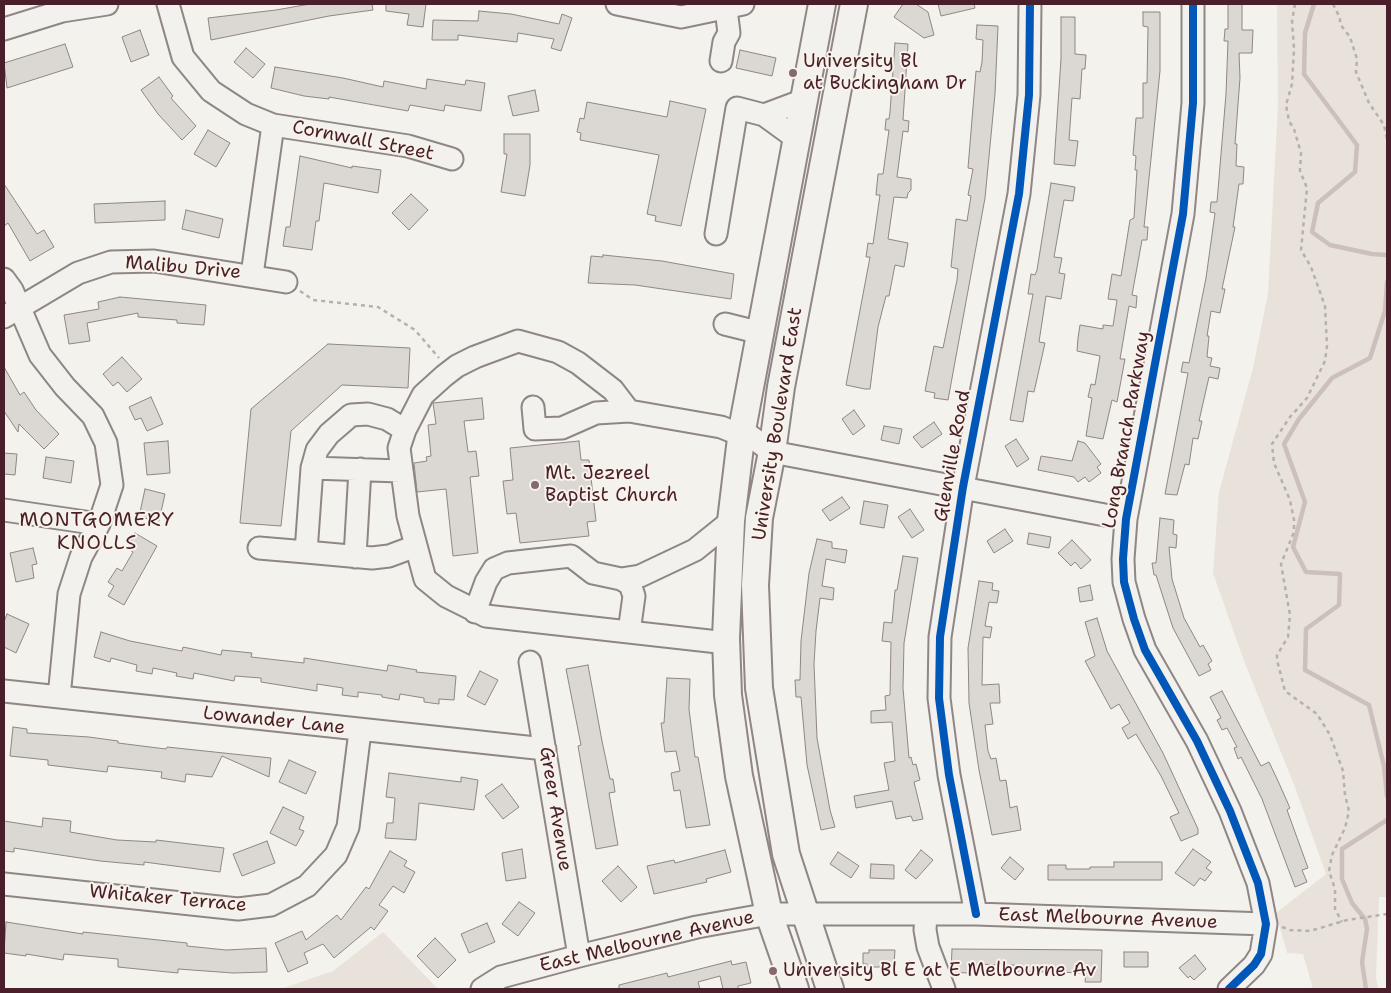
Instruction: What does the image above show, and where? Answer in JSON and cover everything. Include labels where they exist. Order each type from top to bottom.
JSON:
[{"type":"main road","name":"University Boulevard East","points":[[795,989],[769,914],[739,776],[728,695],[726,643],[731,521],[742,432],[822,4]]},
{"type":"main road","name":"University Boulevard East","points":[[830,989],[786,854],[759,688],[755,584],[759,518],[772,452],[781,387],[854,4]]},
{"type":"street","points":[[4,29],[62,11],[107,4]]},
{"type":"street","name":"Cornwall Street","points":[[168,4],[183,57],[211,91],[246,114],[273,125],[408,146],[452,159]]},
{"type":"street","points":[[616,4],[657,8],[681,17],[734,6],[721,61]]},
{"type":"street","name":"Glenville Road","points":[[976,914],[949,775],[938,698],[940,637],[963,486],[1019,194],[1029,95],[1030,4]]},
{"type":"street","name":"Long Branch Parkway","points":[[1194,4],[1193,104],[1183,214],[1126,519],[1124,582],[1145,650],[1196,741],[1230,811],[1258,883],[1270,924]]},
{"type":"street","points":[[764,114],[804,100]]},
{"type":"street","points":[[716,234],[737,108],[764,114],[797,139]]},
{"type":"street","points":[[252,275],[273,125]]},
{"type":"street","name":"Malibu Drive","points":[[11,313],[78,273],[111,262],[154,261],[252,275],[286,282]]},
{"type":"street","points":[[4,279],[12,290],[11,313],[64,388],[93,416],[106,443],[112,484],[98,524],[81,557],[69,594],[59,698]]},
{"type":"street","points":[[725,324],[761,333]]},
{"type":"street","points":[[629,411],[613,390],[578,364],[558,352],[534,344],[518,341],[475,357],[450,372],[423,395],[405,430],[399,448],[400,471],[425,579],[446,596],[486,616],[726,643]]},
{"type":"street","points":[[533,407],[535,429],[562,428],[596,413],[629,411],[721,426],[742,432],[772,452],[963,486],[1126,519]]},
{"type":"street","points":[[306,552],[312,468],[317,450],[329,434],[351,415],[368,414],[387,419],[405,430]]},
{"type":"street","points":[[312,468],[400,471]]},
{"type":"street","points":[[355,557],[360,469]]},
{"type":"street","points":[[4,510],[98,524]]},
{"type":"street","points":[[475,612],[486,582],[494,569],[508,563],[571,556],[592,573],[621,578],[640,576],[695,550],[731,521]]},
{"type":"street","points":[[259,548],[355,557],[389,556],[416,546]]},
{"type":"street","points":[[621,578],[630,584],[634,596],[629,632]]},
{"type":"street","name":"Greer Avenue","points":[[530,662],[579,956]]},
{"type":"street","name":"Lowander Lane","points":[[4,691],[360,731],[545,749]]},
{"type":"street","name":"Whitaker Terrace","points":[[4,884],[238,909],[271,905],[307,886],[336,856],[348,827],[360,731]]},
{"type":"street","name":"East Melbourne Avenue","points":[[482,989],[501,977],[579,956],[697,927],[769,914],[976,914],[1270,924]]},
{"type":"street","points":[[926,914],[925,930],[928,948],[944,989]]},
{"type":"street","points":[[1229,989],[1254,965],[1261,954],[1270,924]]},
{"type":"path","points":[[1295,4],[1292,21],[1294,62],[1292,84],[1286,105],[1288,121],[1294,129],[1301,153],[1300,171],[1307,188],[1301,250],[1311,267],[1325,306],[1327,346],[1325,361],[1307,398],[1290,417],[1272,444],[1274,463],[1290,500],[1294,520],[1294,532],[1280,564],[1290,615],[1288,637],[1277,655],[1277,660],[1285,690],[1316,714],[1330,736],[1343,771],[1345,795],[1349,811],[1345,828],[1332,855],[1329,871],[1335,889],[1336,909],[1342,922]]},
{"type":"path","points":[[1333,4],[1340,18],[1340,24],[1350,37],[1357,59],[1356,72],[1369,103],[1384,125],[1387,139]]},
{"type":"path","points":[[286,282],[313,300],[378,307],[415,330],[450,372]]},
{"type":"path","points":[[1270,924],[1290,930],[1310,931],[1342,922],[1387,914]]},
{"type":"shaded area","points":[[1277,4],[1387,4],[1387,897],[1379,897],[1376,977],[1378,989],[1313,989],[1303,954],[1287,953],[1276,913],[1326,874],[1295,787],[1244,661],[1213,573],[1219,492],[1253,368],[1268,293],[1278,105]]},
{"type":"shaded area","points":[[383,932],[438,989],[281,989],[333,971]]},
{"type":"building","points":[[310,4],[372,4],[373,10],[329,16],[211,40],[208,18]]},
{"type":"building","points":[[386,4],[426,4],[423,27],[407,25],[409,14],[386,11]]},
{"type":"building","points":[[903,4],[916,4],[928,12],[934,35],[924,38],[894,17]]},
{"type":"building","points":[[938,4],[974,4],[975,8],[941,16]]},
{"type":"building","points":[[1228,4],[1242,4],[1242,30],[1253,30],[1252,53],[1239,53],[1240,78],[1235,144],[1237,144],[1236,166],[1244,167],[1243,184],[1239,184],[1233,227],[1235,227],[1222,289],[1225,289],[1220,313],[1211,311],[1207,336],[1209,336],[1207,357],[1212,358],[1210,366],[1220,368],[1218,379],[1209,377],[1199,421],[1202,421],[1198,439],[1193,438],[1189,465],[1185,464],[1177,495],[1165,494],[1188,373],[1181,372],[1183,362],[1189,363],[1206,278],[1215,213],[1210,212],[1211,202],[1217,202],[1226,94],[1228,41],[1224,41],[1225,29],[1228,29]]},
{"type":"building","points":[[479,11],[511,14],[559,24],[562,14],[572,18],[561,51],[551,48],[554,39],[518,33],[517,42],[458,35],[458,40],[432,40],[433,20],[478,21]]},
{"type":"building","points":[[1143,12],[1160,12],[1160,71],[1144,227],[1148,227],[1147,240],[1142,240],[1132,295],[1137,296],[1136,308],[1129,306],[1120,359],[1125,359],[1117,402],[1112,400],[1103,439],[1086,436],[1092,398],[1088,397],[1091,384],[1095,385],[1100,356],[1077,351],[1078,338],[1080,325],[1103,329],[1103,325],[1113,326],[1117,300],[1108,299],[1112,274],[1121,276],[1130,220],[1134,218],[1137,170],[1135,170],[1136,156],[1133,155],[1136,118],[1143,118],[1143,83],[1147,83],[1148,27],[1143,26]]},
{"type":"building","points":[[1061,17],[1075,17],[1075,54],[1086,55],[1085,69],[1082,69],[1080,99],[1072,98],[1069,140],[1078,141],[1075,166],[1054,164],[1061,59]]},
{"type":"building","points":[[977,25],[998,26],[995,94],[985,198],[948,400],[934,398],[935,393],[925,391],[934,346],[943,348],[957,280],[958,269],[951,267],[956,219],[967,221],[971,196],[968,195],[973,169],[968,168],[976,71],[980,72],[983,40],[976,39]]},
{"type":"building","points":[[140,30],[149,55],[131,62],[122,37]]},
{"type":"building","points":[[895,43],[908,44],[903,120],[909,121],[908,132],[903,131],[897,177],[911,179],[911,190],[907,198],[894,197],[888,239],[908,243],[904,267],[895,265],[889,296],[886,296],[878,327],[870,389],[865,389],[846,385],[870,257],[866,257],[868,243],[873,244],[880,195],[876,195],[878,174],[883,174],[889,130],[885,130],[886,119],[889,119],[890,112]]},
{"type":"building","points":[[65,44],[73,67],[7,88],[4,63]]},
{"type":"building","points":[[246,48],[265,64],[253,78],[234,62]]},
{"type":"building","points":[[740,50],[776,58],[772,76],[736,68]]},
{"type":"building","points":[[275,67],[343,78],[383,87],[384,81],[426,89],[427,79],[465,85],[466,80],[485,83],[481,111],[445,105],[444,111],[410,105],[408,111],[329,97],[329,99],[304,96],[271,88]]},
{"type":"building","points":[[159,77],[173,96],[171,98],[196,126],[182,140],[158,114],[141,90]]},
{"type":"building","points":[[535,90],[539,111],[513,116],[508,96]]},
{"type":"building","points":[[670,101],[706,109],[681,226],[655,221],[656,216],[647,214],[659,155],[580,140],[581,133],[577,132],[580,118],[584,119],[587,102],[667,117]]},
{"type":"building","points":[[208,130],[230,143],[216,167],[194,154]]},
{"type":"building","points":[[504,134],[530,134],[530,165],[525,196],[501,192],[507,154],[504,154]]},
{"type":"building","points":[[300,156],[352,168],[352,166],[381,170],[378,193],[324,183],[319,221],[316,221],[312,250],[283,246],[286,227],[290,227]]},
{"type":"building","points":[[1051,183],[1075,187],[1073,201],[1064,200],[1054,257],[1062,258],[1059,273],[1065,274],[1061,299],[1046,296],[1039,342],[1045,343],[1034,392],[1028,391],[1023,422],[1010,420],[1033,294],[1028,294],[1031,274],[1035,275],[1037,270]]},
{"type":"building","points":[[4,184],[37,234],[44,230],[54,247],[30,261],[8,223],[4,226]]},
{"type":"building","points":[[411,194],[428,210],[409,230],[392,213]]},
{"type":"building","points":[[165,201],[165,220],[95,223],[94,204]]},
{"type":"building","points":[[186,210],[223,219],[219,238],[182,229]]},
{"type":"building","points":[[603,255],[662,261],[734,274],[731,299],[635,285],[588,283],[591,256],[603,257]]},
{"type":"building","points":[[120,297],[206,305],[204,325],[177,323],[177,320],[138,317],[138,313],[87,323],[90,341],[69,344],[64,315],[99,309],[98,302]]},
{"type":"building","points":[[328,344],[410,348],[408,388],[342,385],[291,431],[281,526],[240,523],[251,409]]},
{"type":"building","points":[[122,357],[142,379],[127,392],[118,382],[113,386],[103,374]]},
{"type":"building","points":[[4,367],[20,395],[24,392],[36,410],[59,434],[44,449],[19,424],[18,432],[4,411]]},
{"type":"building","points":[[151,397],[163,424],[147,431],[141,418],[135,420],[129,407]]},
{"type":"building","points":[[482,398],[484,419],[464,421],[468,452],[476,451],[479,476],[470,477],[478,553],[453,556],[446,489],[417,492],[414,463],[427,461],[426,457],[431,456],[428,425],[436,424],[433,403]]},
{"type":"building","points":[[854,410],[865,426],[853,435],[842,419]]},
{"type":"building","points":[[934,422],[942,434],[922,448],[913,437]]},
{"type":"building","points":[[884,426],[902,429],[899,444],[881,440]]},
{"type":"building","points":[[1016,439],[1029,459],[1017,467],[1005,446]]},
{"type":"building","points":[[168,441],[170,473],[147,475],[144,443]]},
{"type":"building","points":[[579,441],[581,460],[589,460],[596,521],[587,522],[589,536],[520,543],[516,513],[507,514],[503,481],[513,480],[510,448]]},
{"type":"building","points":[[1078,441],[1085,443],[1101,464],[1097,467],[1101,473],[1089,482],[1085,477],[1078,482],[1074,477],[1038,470],[1041,456],[1072,461]]},
{"type":"building","points":[[4,453],[17,454],[15,475],[4,474]]},
{"type":"building","points":[[46,457],[74,461],[71,483],[43,478]]},
{"type":"building","points":[[145,489],[165,494],[159,521],[139,517]]},
{"type":"building","points":[[842,497],[850,508],[830,521],[822,510]]},
{"type":"building","points":[[864,501],[888,505],[884,528],[860,524]]},
{"type":"building","points":[[910,509],[924,530],[912,538],[898,517]]},
{"type":"building","points":[[1160,518],[1174,520],[1173,534],[1177,535],[1176,548],[1169,547],[1172,579],[1184,618],[1200,647],[1203,645],[1212,661],[1208,664],[1211,670],[1199,676],[1173,628],[1156,575],[1154,575],[1152,563],[1156,563]]},
{"type":"building","points":[[1005,529],[1013,541],[994,553],[987,541]]},
{"type":"building","points":[[135,533],[157,546],[124,605],[108,596],[114,586],[108,582],[117,568],[122,571],[133,552],[127,548]]},
{"type":"building","points":[[1029,533],[1051,537],[1049,548],[1027,544]]},
{"type":"building","points":[[817,539],[832,542],[832,548],[847,550],[845,563],[826,559],[822,586],[834,588],[833,600],[820,598],[816,631],[814,664],[817,738],[830,810],[835,827],[821,830],[807,765],[801,697],[796,697],[795,680],[800,680],[801,641],[809,573]]},
{"type":"building","points":[[1072,540],[1091,560],[1081,569],[1075,562],[1071,566],[1058,553]]},
{"type":"building","points":[[33,548],[37,564],[32,565],[34,578],[16,582],[10,553]]},
{"type":"building","points":[[903,556],[918,558],[904,643],[903,688],[909,758],[911,757],[913,765],[916,764],[920,780],[914,782],[923,819],[913,821],[911,816],[896,819],[892,801],[856,808],[854,796],[889,790],[884,763],[895,761],[892,722],[871,723],[871,711],[886,710],[885,696],[890,695],[891,642],[882,641],[884,622],[892,623],[895,590],[897,590]]},
{"type":"building","points":[[979,581],[993,583],[992,590],[999,591],[997,603],[989,602],[985,626],[992,627],[990,638],[983,637],[982,685],[999,684],[1000,703],[990,703],[993,724],[985,725],[988,751],[991,759],[996,758],[1000,781],[1006,780],[1010,808],[1017,806],[1021,830],[992,835],[979,770],[969,703],[968,648]]},
{"type":"building","points":[[1090,585],[1093,600],[1080,602],[1078,588]]},
{"type":"building","points":[[7,614],[29,624],[16,653],[4,647],[4,622]]},
{"type":"building","points":[[1097,618],[1107,651],[1163,753],[1198,829],[1198,834],[1181,841],[1170,817],[1179,813],[1161,776],[1136,734],[1128,739],[1122,728],[1130,723],[1119,704],[1111,709],[1085,661],[1095,656],[1085,622]]},
{"type":"building","points":[[101,632],[130,641],[182,651],[183,647],[221,655],[222,650],[252,653],[251,657],[304,663],[304,658],[387,671],[388,665],[417,670],[416,672],[456,676],[454,700],[439,699],[439,704],[424,702],[424,698],[400,694],[399,700],[382,697],[382,695],[358,692],[358,697],[342,695],[343,688],[317,684],[317,691],[261,682],[261,678],[235,676],[234,681],[194,673],[193,679],[176,676],[177,673],[153,668],[152,674],[136,671],[137,665],[111,658],[110,662],[94,657]]},
{"type":"building","points":[[588,665],[610,779],[613,779],[615,792],[609,793],[618,845],[596,849],[578,746],[581,745],[566,669]]},
{"type":"building","points":[[480,671],[498,680],[485,705],[467,696]]},
{"type":"building","points":[[667,678],[690,679],[689,709],[695,757],[698,757],[710,825],[686,828],[680,790],[674,791],[671,773],[680,771],[676,751],[665,752],[661,723],[664,723]]},
{"type":"building","points":[[1222,691],[1261,766],[1269,762],[1290,808],[1287,810],[1308,868],[1302,870],[1307,882],[1295,887],[1262,799],[1241,757],[1238,759],[1234,748],[1237,747],[1227,728],[1222,730],[1217,720],[1221,718],[1210,697]]},
{"type":"building","points":[[13,727],[27,729],[27,733],[89,737],[166,749],[167,747],[271,758],[269,777],[222,756],[212,777],[186,774],[185,782],[161,778],[162,772],[108,766],[107,772],[48,765],[48,760],[10,756]]},
{"type":"building","points":[[289,760],[316,772],[306,794],[279,782]]},
{"type":"building","points":[[389,773],[461,782],[461,777],[478,780],[474,810],[419,803],[416,840],[385,838],[387,823],[393,823],[395,798],[386,797]]},
{"type":"building","points":[[502,784],[519,807],[503,819],[485,796]]},
{"type":"building","points":[[283,807],[304,817],[299,829],[304,831],[296,846],[270,833]]},
{"type":"building","points":[[43,818],[71,821],[70,832],[117,840],[156,842],[156,840],[224,848],[220,872],[144,862],[144,865],[100,861],[14,848],[14,852],[4,851],[4,821],[42,827]]},
{"type":"building","points":[[267,841],[275,863],[242,876],[233,854]]},
{"type":"building","points":[[522,849],[526,878],[506,881],[502,853]]},
{"type":"building","points":[[1193,849],[1211,862],[1206,868],[1212,872],[1205,881],[1200,878],[1194,886],[1175,873]]},
{"type":"building","points":[[725,850],[731,872],[706,879],[707,882],[654,894],[647,866],[674,860],[675,863]]},
{"type":"building","points":[[921,850],[933,860],[916,879],[905,870]]},
{"type":"building","points":[[390,851],[407,861],[404,866],[415,872],[404,893],[393,886],[379,905],[388,911],[374,930],[371,927],[334,958],[323,944],[304,953],[308,963],[288,972],[275,943],[302,931],[306,940],[337,915],[341,920],[366,887],[369,889]]},
{"type":"building","points":[[838,852],[859,866],[851,878],[830,864]]},
{"type":"building","points":[[1010,857],[1024,869],[1015,880],[1001,868]]},
{"type":"building","points":[[1114,862],[1162,862],[1162,880],[1048,880],[1048,865],[1066,865],[1066,869],[1090,869],[1090,867],[1114,867]]},
{"type":"building","points":[[871,864],[894,865],[894,879],[870,878]]},
{"type":"building","points":[[618,866],[637,887],[621,902],[602,881]]},
{"type":"building","points":[[519,902],[535,913],[518,936],[502,924]]},
{"type":"building","points":[[6,922],[83,934],[83,932],[187,943],[187,946],[226,950],[266,948],[267,972],[233,973],[178,969],[178,973],[118,967],[118,959],[64,954],[63,960],[26,954],[26,956],[4,953]]},
{"type":"building","points":[[487,923],[495,942],[469,953],[461,934]]},
{"type":"building","points":[[435,938],[456,960],[438,978],[417,956]]},
{"type":"building","points":[[952,949],[1102,950],[1101,982],[1085,982],[1086,973],[1014,971],[1014,965],[969,964],[968,973],[951,972]]},
{"type":"building","points":[[869,950],[895,950],[894,965],[888,964],[889,967],[867,967],[867,964],[863,964],[863,953],[869,953]]},
{"type":"building","points":[[1124,952],[1148,952],[1148,967],[1124,967]]},
{"type":"building","points":[[1195,955],[1206,969],[1194,980],[1190,976],[1188,978],[1179,968]]},
{"type":"building","points":[[731,961],[732,965],[746,962],[751,983],[738,986],[738,989],[723,989],[720,976],[698,982],[700,989],[619,989],[619,985],[667,973],[668,977]]},
{"type":"waterway","points":[[1314,4],[1305,33],[1304,74],[1357,145],[1355,172],[1318,203],[1312,232],[1330,245],[1372,254],[1387,255]]},
{"type":"waterway","points":[[1387,282],[1385,311],[1370,358],[1332,378],[1299,419],[1284,444],[1305,502],[1293,547],[1306,572],[1340,574],[1339,605],[1306,629],[1305,670],[1369,705],[1384,766],[1387,796]]},
{"type":"waterway","points":[[1366,989],[1362,962],[1367,929],[1365,919],[1352,903],[1342,879],[1342,849],[1387,820]]},
{"type":"cycle path","points":[[976,914],[949,775],[939,698],[940,637],[963,487],[1019,194],[1029,95],[1030,4]]},
{"type":"cycle path","points":[[1193,4],[1193,103],[1183,214],[1126,519],[1123,559],[1124,582],[1145,650],[1197,741],[1230,811],[1258,883],[1266,924],[1261,954],[1254,965],[1229,989]]},
{"type":"place","name":"University Bl at Buckingham Dr","points":[[793,73]]},
{"type":"place","name":"Mt. Jezreel Baptist Church","points":[[535,485]]},
{"type":"place","name":"University Bl E at E Melbourne Av","points":[[773,971]]},
{"type":"district","name":"MONTGOMERY KNOLLS","points":[[97,532]]}]
